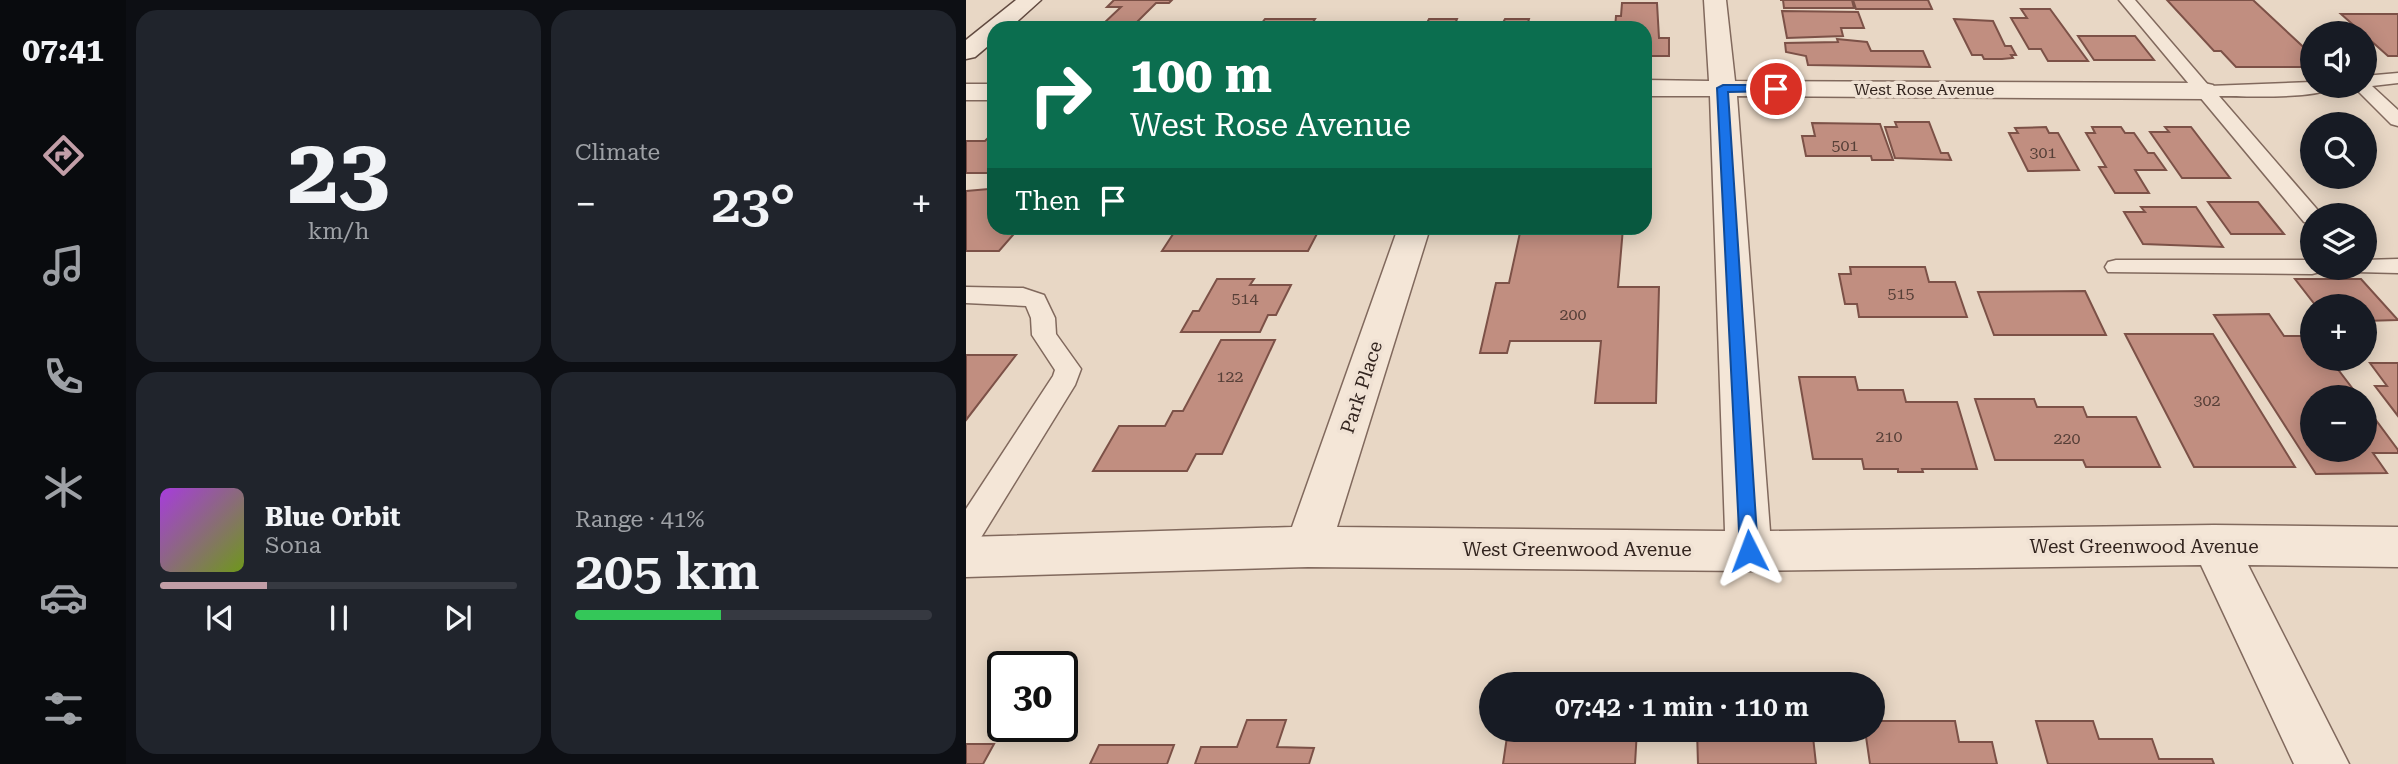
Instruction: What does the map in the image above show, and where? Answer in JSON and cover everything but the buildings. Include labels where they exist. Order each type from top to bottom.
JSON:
[{"type":"street","points":[[1005,21],[1030,0]]},
{"type":"street","points":[[1715,0],[1723,88],[1749,551]]},
{"type":"street","points":[[966,52],[987,35]]},
{"type":"street","name":"West Rose Avenue","points":[[1652,88],[2204,90]]},
{"type":"street","points":[[966,92],[987,92]]},
{"type":"street","name":"Park Place","points":[[1308,547],[1412,235]]},
{"type":"street","points":[[2214,545],[2322,764]]},
{"type":"street","name":"West Greenwood Avenue","points":[[966,557],[1308,547],[1749,551],[2214,545],[2398,547]]},
{"type":"lane","points":[[2127,0],[2300,203]]},
{"type":"lane","points":[[2377,80],[2398,78]]},
{"type":"lane","points":[[2204,90],[2300,89]]},
{"type":"lane","points":[[2375,98],[2398,120]]},
{"type":"lane","points":[[2377,267],[2398,266]]},
{"type":"lane","points":[[2116,267],[2300,267]]},
{"type":"lane","points":[[966,295],[1023,296],[1036,301],[1043,318],[1044,335],[1068,369],[1066,378],[966,534]]},
{"type":"route","points":[[1749,551],[1723,88],[1776,89]]}]
